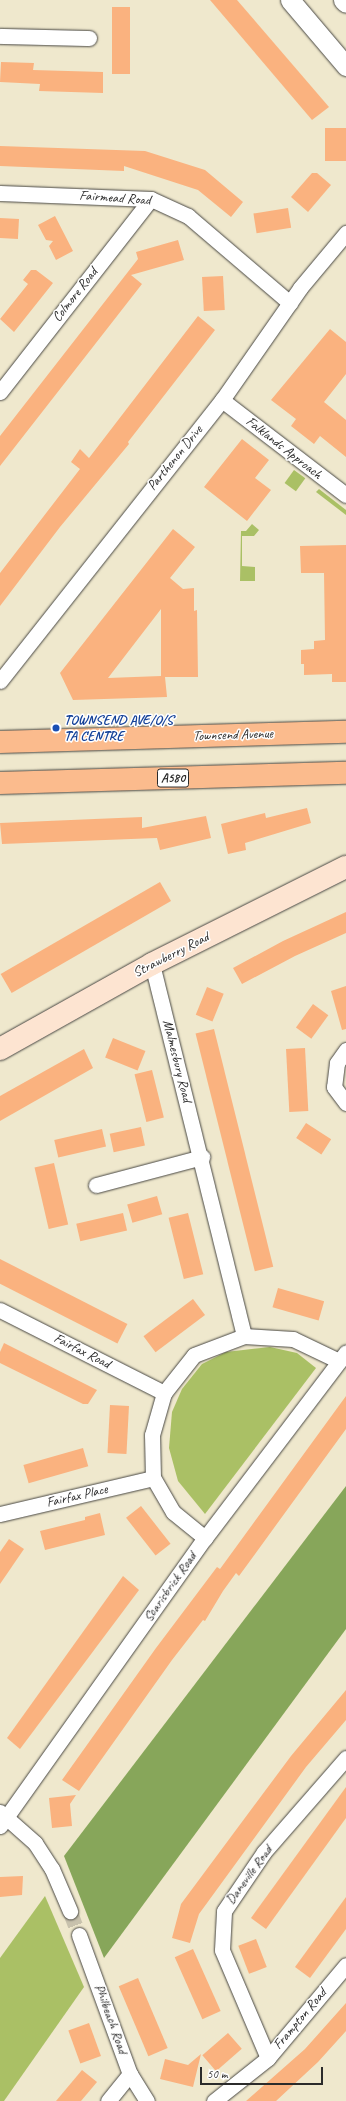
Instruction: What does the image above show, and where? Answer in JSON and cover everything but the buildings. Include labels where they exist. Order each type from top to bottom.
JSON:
[{"type":"main road","name":"Townsend Avenue","points":[[0,742],[346,732]]},
{"type":"main road","name":"A580","points":[[0,783],[346,772]]},
{"type":"main road","name":"Strawberry Road","points":[[0,1049],[152,964],[346,867]]},
{"type":"street","points":[[290,0],[346,66]]},
{"type":"street","points":[[343,0],[346,4]]},
{"type":"street","points":[[0,36],[89,38]]},
{"type":"street","name":"Fairmead Road","points":[[0,193],[151,198],[188,216],[290,303]]},
{"type":"street","name":"Colmore Road","points":[[0,392],[151,198]]},
{"type":"street","name":"Parthenon Drive","points":[[0,681],[222,400],[290,303],[346,233]]},
{"type":"street","name":"Falklands Approach","points":[[222,400],[346,495]]},
{"type":"street","name":"Malmesbury Road","points":[[152,964],[202,1157],[244,1336]]},
{"type":"street","points":[[346,1050],[337,1063],[334,1087],[346,1103]]},
{"type":"street","points":[[96,1185],[202,1157]]},
{"type":"street","name":"Fairfax Road","points":[[0,1310],[164,1393]]},
{"type":"street","points":[[205,1538],[172,1512],[154,1478],[152,1435],[164,1393],[194,1355],[244,1336],[293,1339],[343,1356]]},
{"type":"street","name":"Scarisbrick Road","points":[[2,1819],[205,1538],[343,1356]]},
{"type":"street","name":"Fairfax Place","points":[[0,1514],[154,1478]]},
{"type":"street","name":"Daneville Road","points":[[268,2058],[222,1950],[224,1911],[264,1852],[346,1758]]},
{"type":"street","points":[[2,1819],[35,1843],[52,1869],[70,1911]]},
{"type":"street","name":"Philbeach Road","points":[[79,1935],[130,2074],[147,2101]]},
{"type":"street","name":"Frampton Road","points":[[214,2101],[268,2058],[346,1965]]},
{"type":"street","points":[[108,2101],[130,2074]]},
{"type":"green space","points":[[294,470],[305,478],[296,491],[285,483]]},
{"type":"green space","points":[[319,489],[346,510],[346,515],[316,492]]},
{"type":"green space","points":[[252,524],[259,530],[254,536],[242,536],[242,566],[255,567],[255,581],[240,581],[241,531],[246,531]]},
{"type":"green space","points":[[270,1347],[297,1353],[316,1368],[205,1514],[178,1481],[169,1448],[172,1412],[182,1389],[202,1364],[226,1352]]},
{"type":"green space","points":[[346,1486],[346,1629],[104,1958],[64,1856]]},
{"type":"green space","points":[[45,1896],[84,1987],[4,2101],[0,2101],[0,1958]]},
{"type":"tunnel","points":[[70,1911],[79,1935]]},
{"type":"place","name":"TOWNSEND AVE/O/S TA CENTRE","points":[[56,728]]}]
